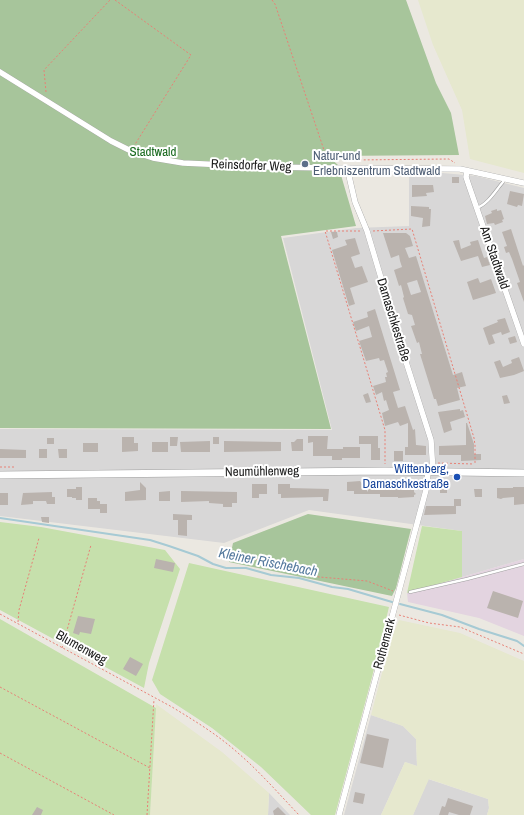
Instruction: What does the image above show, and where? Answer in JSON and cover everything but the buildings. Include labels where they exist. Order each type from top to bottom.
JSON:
[{"type":"street","name":"Reinsdorfer Weg","points":[[0,72],[104,137],[131,151],[153,158],[183,163],[330,168],[460,169],[524,183]]},
{"type":"street","name":"Damaschkestraße","points":[[349,168],[349,176],[355,202],[367,231],[407,365],[432,440],[432,470]]},
{"type":"street","name":"Am Stadtwald","points":[[467,171],[466,177],[524,344]]},
{"type":"street","name":"Neumühlenweg","points":[[0,475],[432,470],[475,473],[524,473]]},
{"type":"street","name":"Rothemark","points":[[339,815],[432,470]]},
{"type":"lane","points":[[477,208],[481,207],[504,179]]},
{"type":"lane","points":[[410,592],[524,564]]},
{"type":"path","points":[[46,101],[44,70],[110,0]]},
{"type":"path","points":[[115,0],[191,56],[131,151]]},
{"type":"path","points":[[272,0],[330,168]]},
{"type":"path","points":[[327,156],[354,160],[449,159],[455,163]]},
{"type":"path","points":[[412,229],[474,438],[475,473]]},
{"type":"path","points":[[325,231],[385,430],[385,471]]},
{"type":"path","points":[[432,470],[437,463],[475,464]]},
{"type":"path","points":[[18,623],[19,610],[38,538]]},
{"type":"path","points":[[62,648],[91,545]]},
{"type":"path","points":[[256,559],[319,577],[367,581],[399,593]]},
{"type":"path","points":[[394,613],[429,623],[460,627],[524,654]]},
{"type":"path","name":"Blumenweg","points":[[0,614],[154,698]]},
{"type":"path","points":[[0,687],[150,768]]},
{"type":"path","points":[[147,815],[154,698],[199,723],[238,752],[268,780],[299,815]]},
{"type":"path","points":[[0,753],[114,815]]},
{"type":"shaded area","points":[[409,170],[476,176],[524,188],[524,559],[462,577],[462,531],[309,510],[224,543],[0,516],[0,429],[332,430],[283,238],[356,228],[409,226]]},
{"type":"shaded area","points":[[524,559],[524,636],[479,618],[408,602],[407,593]]},
{"type":"shaded area","points":[[371,715],[403,726],[416,739],[417,766],[405,762],[381,815],[344,815]]},
{"type":"shaded area","points":[[428,779],[488,799],[489,808],[487,815],[413,815]]},
{"type":"shaded area","points":[[269,793],[290,815],[268,815]]},
{"type":"green space","name":"Stadtwald","points":[[0,0],[406,0],[436,83],[451,113],[459,155],[328,156],[338,165],[356,226],[281,236],[331,429],[0,428]]},
{"type":"green space","points":[[418,0],[524,0],[524,173],[470,159],[462,110],[433,45]]},
{"type":"green space","points":[[308,514],[411,529],[396,588],[392,596],[229,562],[233,543]]},
{"type":"green space","points":[[0,522],[41,527],[165,550],[180,569],[149,663],[144,688],[0,610]]},
{"type":"green space","points":[[422,526],[462,531],[462,577],[407,593]]},
{"type":"green space","points":[[189,563],[389,607],[335,815],[311,815],[261,767],[212,728],[160,694],[152,680]]},
{"type":"green space","points":[[0,619],[156,708],[150,815],[0,815]]},
{"type":"green space","points":[[399,620],[460,633],[524,661],[524,815],[487,815],[489,808],[488,799],[429,779],[413,815],[381,815],[405,762],[417,766],[416,739],[403,726],[371,715],[391,639]]},
{"type":"green space","points":[[156,704],[222,752],[269,793],[268,815],[150,815]]},
{"type":"waterway","name":"Kleiner Rischebach","points":[[0,518],[150,540],[198,556],[213,564],[226,568],[246,568],[271,575],[299,578],[332,587],[348,589],[392,602]]},
{"type":"waterway","name":"Kleiner Rischebach","points":[[400,604],[442,615],[517,641],[524,646]]},
{"type":"place","name":"Natur-und Erlebniszentrum Stadtwald","points":[[305,164]]},
{"type":"place","name":"Wittenberg, Damaschkestraße","points":[[457,477]]}]
